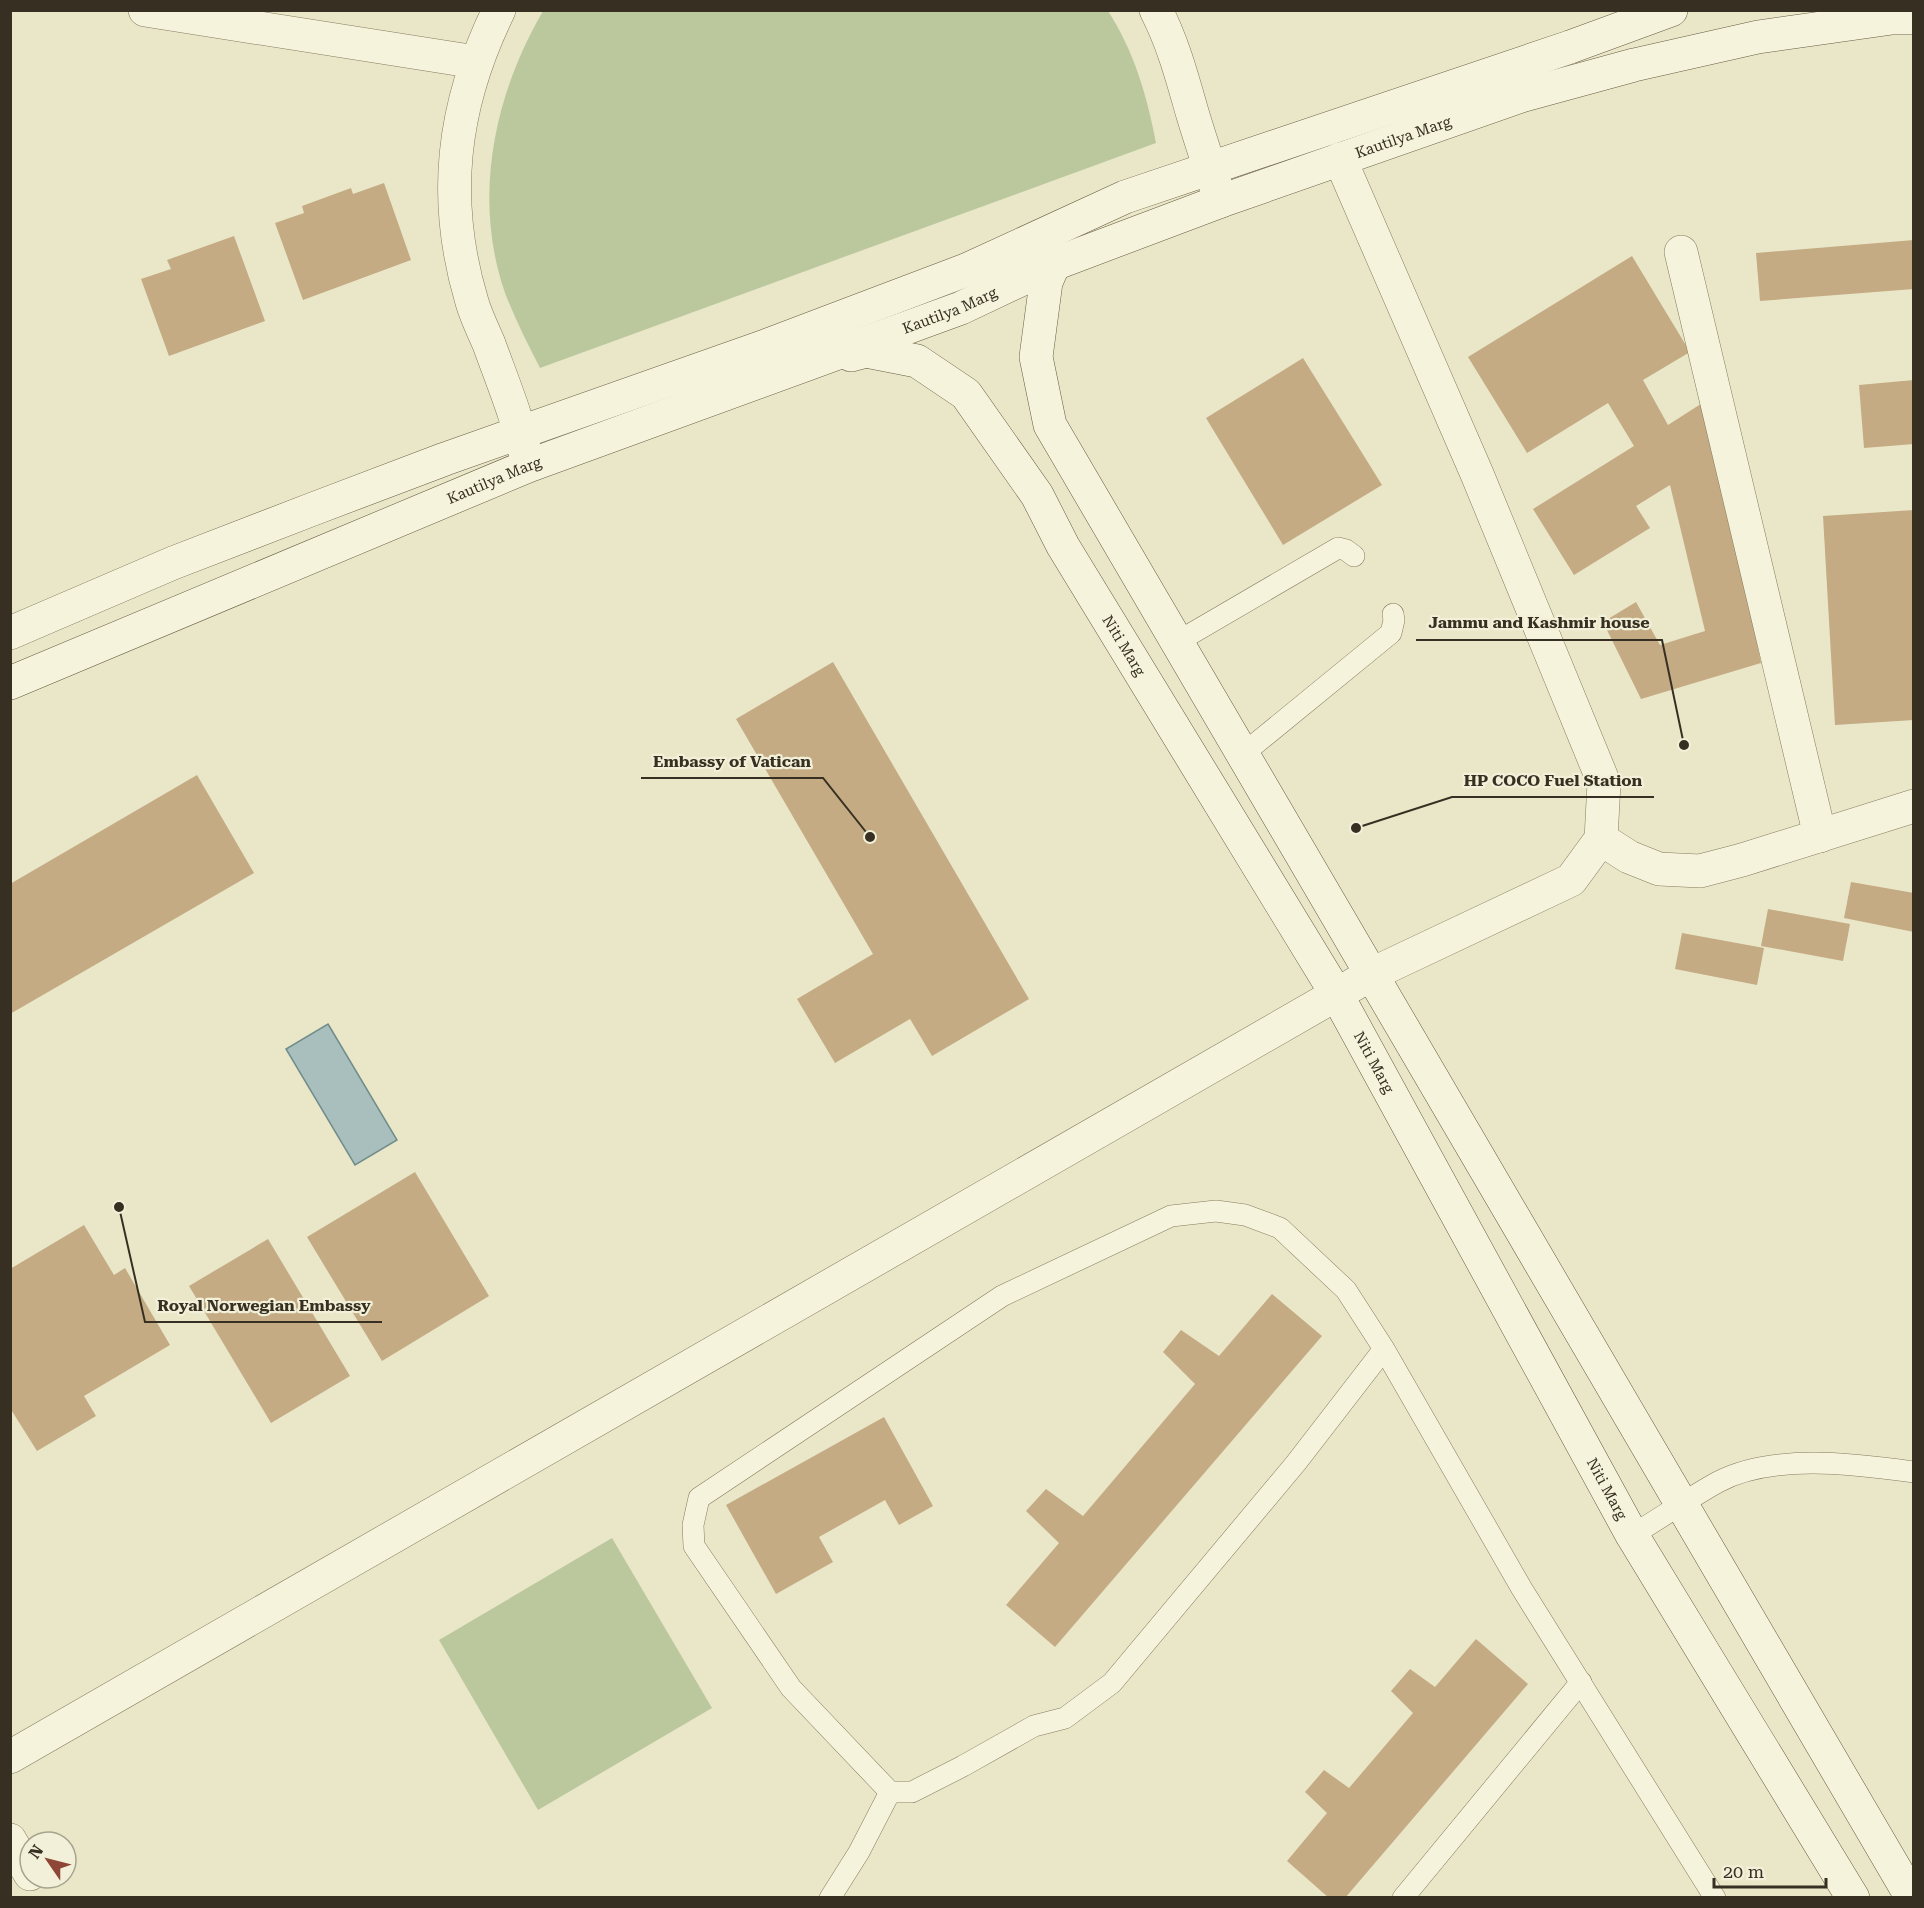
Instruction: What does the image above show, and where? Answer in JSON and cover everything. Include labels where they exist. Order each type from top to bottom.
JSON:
[{"type":"street","points":[[145,10],[476,62]]},
{"type":"street","points":[[499,10],[481,46],[467,88],[454,174],[455,218],[472,304],[521,433],[528,466]]},
{"type":"street","points":[[1156,10],[1180,68],[1221,201]]},
{"type":"street","name":"Kautilya Marg","points":[[10,633],[172,563],[302,513],[445,459],[768,345],[966,270],[1125,197],[1570,47],[1671,10]]},
{"type":"street","name":"Kautilya Marg","points":[[10,683],[528,466],[961,308],[1054,264],[1340,159],[1524,95],[1634,65],[1758,37],[1892,18],[1914,18]]},
{"type":"street","points":[[10,1757],[1372,974],[1570,880],[1601,839],[1604,783],[1478,474],[1340,159]]},
{"type":"street","points":[[1681,252],[1820,836]]},
{"type":"street","points":[[1054,264],[1046,282],[1036,357],[1050,425],[1372,974],[1680,1507],[1912,1898]]},
{"type":"street","name":"Niti Marg","points":[[800,368],[866,351],[916,361],[966,394],[1037,495],[1063,546],[1337,995],[1632,1536],[1853,1898]]},
{"type":"street","points":[[1601,839],[1629,857],[1659,869],[1700,871],[1914,806]]},
{"type":"street","points":[[10,1840],[18,1854]]},
{"type":"lane","points":[[1177,642],[1338,548],[1354,556]]},
{"type":"lane","points":[[1243,754],[1391,633],[1393,614]]},
{"type":"lane","points":[[1384,1349],[1296,1463],[1112,1683],[1065,1718],[1034,1726],[963,1766],[912,1791],[890,1792],[791,1688],[694,1546],[693,1525],[699,1498],[1002,1296],[1171,1216],[1216,1211],[1245,1215],[1280,1228],[1346,1290],[1384,1349],[1522,1588],[1715,1898]]},
{"type":"lane","points":[[1632,1536],[1720,1482],[1764,1467],[1843,1463],[1914,1472]]},
{"type":"lane","points":[[1403,1898],[1581,1682]]},
{"type":"lane","points":[[830,1898],[859,1852],[890,1792]]},
{"type":"green space","points":[[543,11],[1108,11],[1125,42],[1138,74],[1156,143],[540,368],[505,293],[495,257],[490,221],[490,184],[493,148],[501,112],[526,43]]},
{"type":"green space","points":[[612,1538],[712,1708],[538,1810],[439,1640]]},
{"type":"water","points":[[328,1024],[397,1140],[355,1165],[286,1049]]},
{"type":"building","points":[[384,183],[411,260],[303,300],[275,223],[304,213],[302,206],[351,188],[353,194]]},
{"type":"building","points":[[234,236],[265,321],[169,356],[141,279],[171,269],[167,260]]},
{"type":"building","points":[[1914,240],[1914,289],[1760,301],[1756,253]]},
{"type":"building","points":[[1632,256],[1690,352],[1643,380],[1668,425],[1707,400],[1761,663],[1641,699],[1603,622],[1636,602],[1660,645],[1705,631],[1670,485],[1636,506],[1650,528],[1574,575],[1533,509],[1634,446],[1608,403],[1527,453],[1468,357]]},
{"type":"building","points":[[1303,358],[1382,485],[1283,545],[1206,418]]},
{"type":"building","points":[[1914,380],[1914,444],[1864,448],[1859,385]]},
{"type":"building","points":[[1914,510],[1914,720],[1835,725],[1823,516]]},
{"type":"building","points":[[833,662],[1029,999],[932,1056],[910,1019],[835,1063],[797,999],[873,954],[736,719]]},
{"type":"building","points":[[197,775],[254,873],[10,1014],[10,884]]},
{"type":"building","points":[[1851,882],[1914,893],[1914,932],[1844,918]]},
{"type":"building","points":[[1768,909],[1850,924],[1843,961],[1761,946]]},
{"type":"building","points":[[1682,933],[1764,948],[1757,985],[1675,969]]},
{"type":"building","points":[[415,1172],[489,1296],[382,1361],[307,1237]]},
{"type":"building","points":[[84,1225],[114,1275],[125,1268],[170,1345],[84,1396],[96,1416],[37,1451],[10,1408],[10,1269]]},
{"type":"building","points":[[268,1239],[350,1376],[271,1423],[189,1286]]},
{"type":"building","points":[[1272,1294],[1322,1336],[1055,1647],[1006,1605],[1059,1543],[1026,1511],[1046,1489],[1083,1516],[1195,1384],[1163,1352],[1181,1330],[1219,1356]]},
{"type":"building","points":[[884,1417],[933,1506],[899,1525],[885,1500],[819,1537],[833,1562],[776,1594],[726,1505]]},
{"type":"building","points":[[1476,1639],[1528,1684],[1345,1898],[1329,1898],[1287,1861],[1327,1813],[1305,1792],[1324,1770],[1349,1788],[1413,1713],[1391,1691],[1410,1669],[1435,1687]]},
{"type":"place","name":"Jammu and Kashmir house","points":[[1684,745]]},
{"type":"place","name":"HP COCO Fuel Station","points":[[1356,828]]},
{"type":"place","name":"Embassy of Vatican","points":[[870,837]]},
{"type":"place","name":"Royal Norwegian Embassy","points":[[119,1207]]}]
